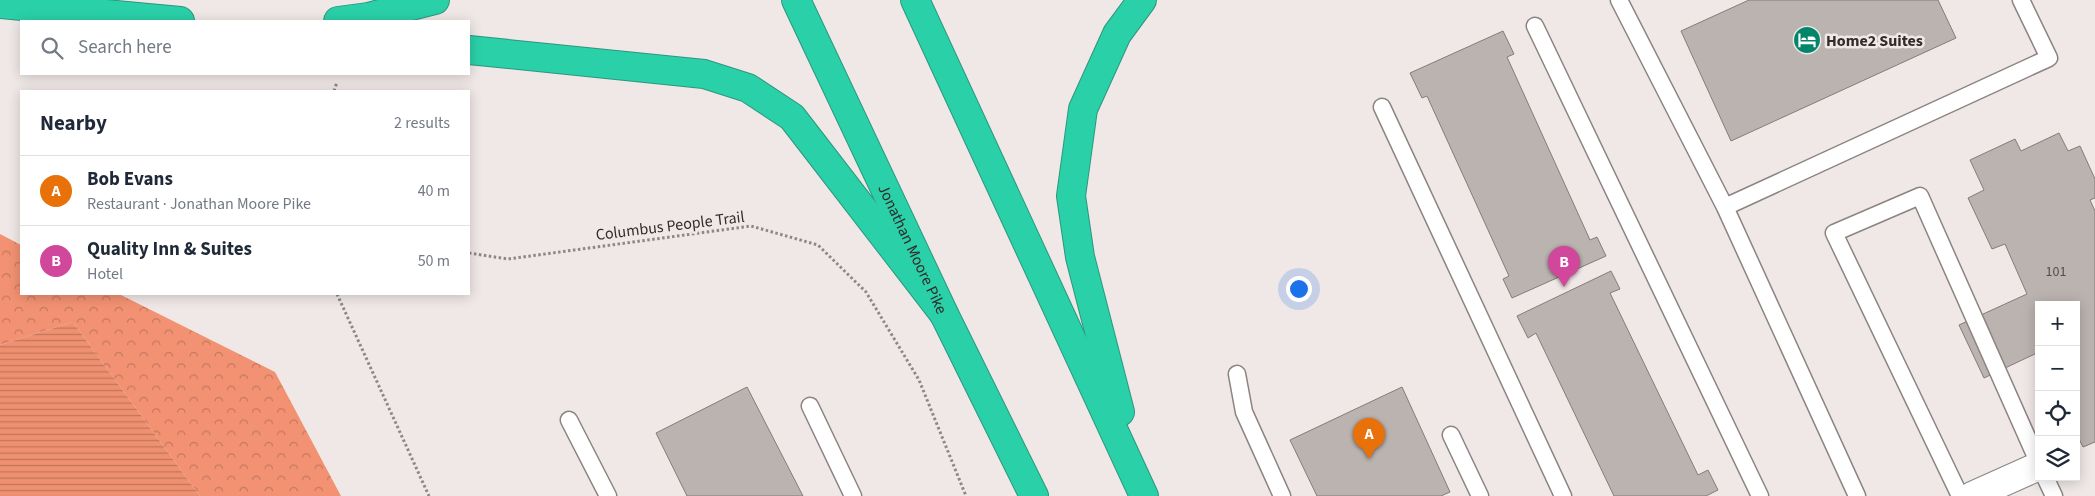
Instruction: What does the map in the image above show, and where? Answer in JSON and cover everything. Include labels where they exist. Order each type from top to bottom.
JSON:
[{"type":"highway","points":[[346,20],[368,17],[435,0]]},
{"type":"highway","name":"Jonathan Moore Pike","points":[[796,0],[944,314],[1034,496]]},
{"type":"highway","points":[[915,0],[1141,489]]},
{"type":"highway","points":[[1141,489],[1080,256],[1071,196],[1083,109],[1117,34],[1142,0]]},
{"type":"highway","points":[[0,4],[169,20]]},
{"type":"highway","points":[[470,50],[704,74],[748,88],[792,117],[944,314]]},
{"type":"street","points":[[1972,496],[2035,467]]},
{"type":"lane","points":[[1619,0],[1724,207],[1857,496]]},
{"type":"lane","points":[[1724,207],[2049,58],[2021,0]]},
{"type":"lane","points":[[1535,26],[1760,496]]},
{"type":"lane","points":[[1382,107],[1563,496]]},
{"type":"lane","points":[[1960,496],[1834,233],[1920,196],[2035,456]]},
{"type":"lane","points":[[1237,374],[1244,412],[1282,496]]},
{"type":"lane","points":[[810,406],[853,496]]},
{"type":"lane","points":[[569,420],[608,496]]},
{"type":"lane","points":[[1451,435],[1480,496]]},
{"type":"lane","points":[[2047,481],[2054,496]]},
{"type":"path","points":[[334,90],[337,82]]},
{"type":"path","name":"Columbus People Trail","points":[[470,253],[508,259],[751,226],[818,245],[866,292],[919,380],[966,496]]},
{"type":"path","points":[[337,295],[429,496]]},
{"type":"green space","points":[[0,234],[20,244],[20,295],[121,295],[275,372],[341,496],[200,496],[73,322],[0,345]]},
{"type":"shaded area","points":[[73,322],[200,496],[0,496],[0,345]]},
{"type":"building","points":[[1749,0],[1938,0],[1956,38],[1731,141],[1681,31]]},
{"type":"building","points":[[1503,31],[1514,54],[1507,57],[1590,240],[1597,237],[1606,256],[1512,298],[1503,279],[1509,276],[1427,96],[1422,98],[1410,73]]},
{"type":"building","points":[[2059,133],[2068,151],[2080,146],[2095,179],[2095,198],[2090,200],[2095,211],[2095,442],[2083,447],[2080,441],[2080,301],[2035,301],[2035,354],[1984,378],[1959,325],[2027,294],[2005,244],[1992,249],[1968,198],[1984,190],[1970,160],[2015,139],[2021,151]]},
{"type":"building","points":[[1611,271],[1620,289],[1610,293],[1698,475],[1708,470],[1718,490],[1706,496],[1614,496],[1536,333],[1528,338],[1517,316]]},
{"type":"building","points":[[747,387],[803,496],[687,496],[656,433]]},
{"type":"building","points":[[1402,387],[1450,492],[1441,496],[1317,496],[1290,440]]},
{"type":"place","name":"Home2 Suites","points":[[1807,40]]},
{"type":"place","name":"Quality Inn & Suites","points":[[1564,287]]},
{"type":"place","name":"Bob Evans","points":[[1369,459]]}]
